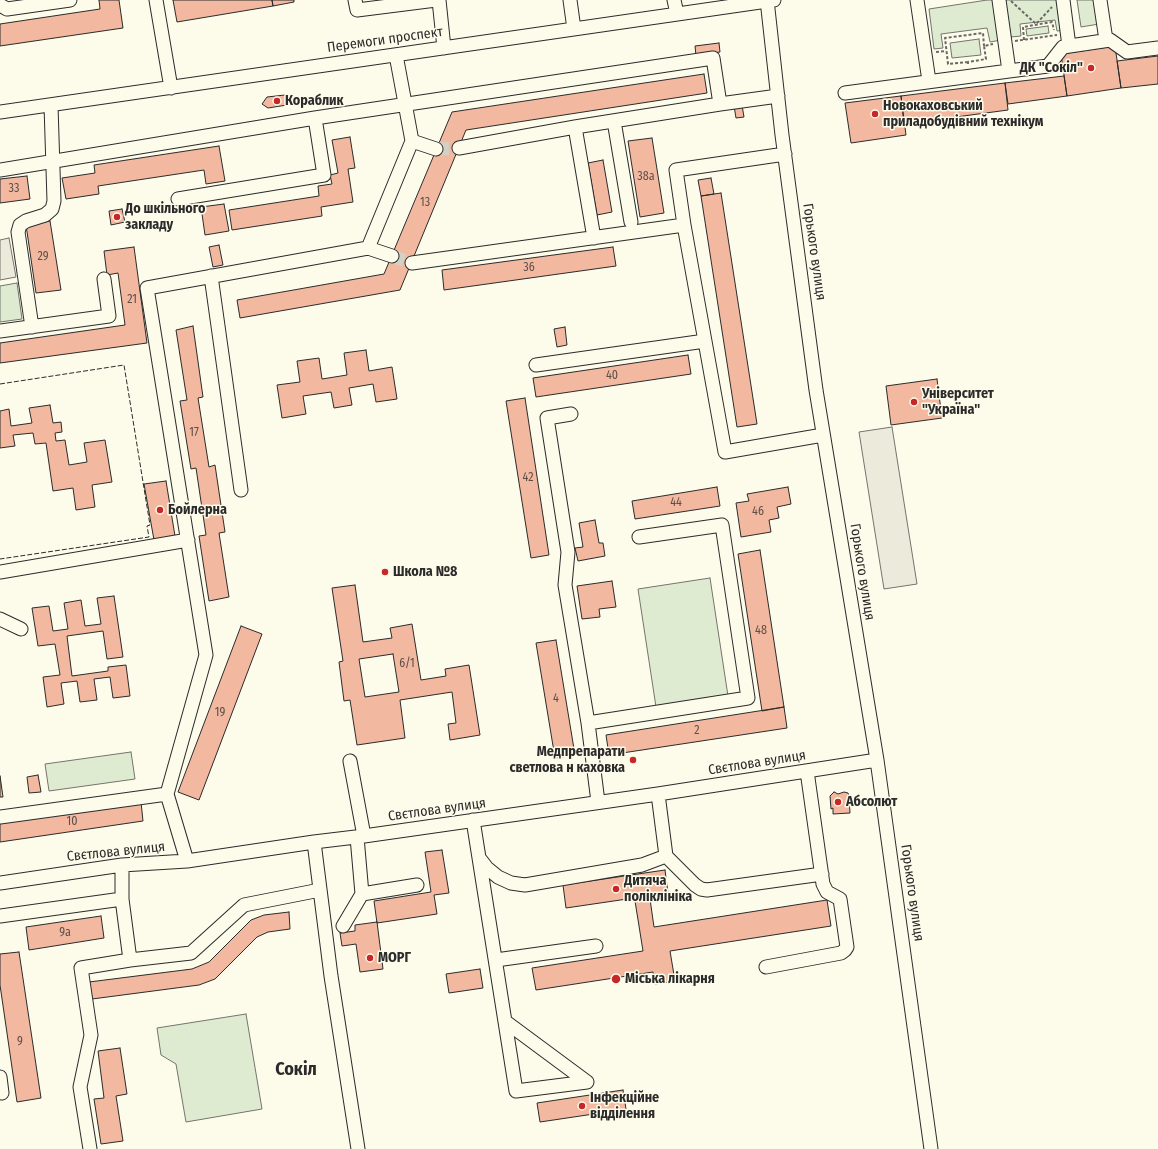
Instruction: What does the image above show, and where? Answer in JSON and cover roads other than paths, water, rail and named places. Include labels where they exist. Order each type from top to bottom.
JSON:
[{"type":"street","points":[[0,5],[7,9],[70,0]]},
{"type":"street","points":[[156,0],[171,88]]},
{"type":"street","points":[[355,0],[356,10],[438,0],[444,48]]},
{"type":"street","points":[[570,0],[574,29]]},
{"type":"street","points":[[674,0],[677,14]]},
{"type":"street","name":"Перемоги проспект","points":[[0,112],[677,14],[705,5],[769,0]]},
{"type":"street","name":"Горького вулиця","points":[[769,0],[785,154],[823,435],[877,760],[931,1149]]},
{"type":"street","points":[[917,0],[929,82]]},
{"type":"street","points":[[999,0],[1010,71]]},
{"type":"street","points":[[1100,0],[1106,40]]},
{"type":"street","points":[[1058,2],[1069,40]]},
{"type":"street","points":[[844,93],[1048,66],[1069,40],[1110,40],[1127,52],[1158,48]]},
{"type":"street","points":[[368,248],[412,141],[396,55]]},
{"type":"street","points":[[0,170],[315,118],[713,58],[720,104]]},
{"type":"street","points":[[459,148],[576,127],[778,96]]},
{"type":"street","points":[[32,327],[18,232],[20,225],[26,221],[45,215],[52,209],[54,201],[50,105]]},
{"type":"street","points":[[178,199],[324,175],[315,118]]},
{"type":"street","points":[[614,121],[631,222]]},
{"type":"street","points":[[576,127],[594,238]]},
{"type":"street","points":[[412,141],[436,149]]},
{"type":"street","points":[[785,154],[676,170],[684,225],[725,452],[823,435]]},
{"type":"street","points":[[412,263],[684,225]]},
{"type":"street","points":[[187,861],[167,794],[206,655],[147,288],[368,248],[392,256]]},
{"type":"street","points":[[211,276],[241,490]]},
{"type":"street","points":[[0,331],[109,316],[104,278]]},
{"type":"street","points":[[536,365],[705,341]]},
{"type":"street","points":[[571,414],[547,418],[568,552],[565,585],[588,723],[598,802]]},
{"type":"street","points":[[588,723],[748,698],[722,525],[639,538]]},
{"type":"street","points":[[0,572],[188,540]]},
{"type":"street","points":[[0,619],[21,629]]},
{"type":"street","name":"Свєтлова вулиця","points":[[0,883],[122,865],[187,861],[314,842],[360,837],[658,794],[877,760]]},
{"type":"street","points":[[343,926],[362,894],[360,837],[350,761]]},
{"type":"street","points":[[766,967],[841,953],[845,950],[848,943],[840,899],[827,892],[823,884],[807,771]]},
{"type":"street","points":[[0,817],[167,794]]},
{"type":"street","points":[[658,794],[666,856],[695,885],[701,889],[707,890],[822,874]]},
{"type":"street","points":[[473,820],[516,1091],[587,1082],[506,1022]]},
{"type":"street","points":[[314,842],[358,1149]]},
{"type":"street","points":[[480,858],[487,868],[498,877],[511,883],[525,885],[642,866],[666,856]]},
{"type":"street","points":[[122,865],[122,899],[130,960]]},
{"type":"street","points":[[362,894],[417,885]]},
{"type":"street","points":[[90,1149],[80,1087],[91,1036],[81,968],[130,960],[191,953],[244,905],[320,890]]},
{"type":"street","points":[[0,916],[122,899]]},
{"type":"street","points":[[496,960],[596,946]]},
{"type":"street","points":[[0,1077],[2,1093]]},
{"type":"tunnel","points":[[436,149],[459,148]]},
{"type":"tunnel","points":[[392,256],[412,263]]},
{"type":"place","name":"ДК \"Сокіл\"","points":[[1091,68]]},
{"type":"place","name":"Кораблик","points":[[277,101]]},
{"type":"place","name":"Новокаховський приладобудівний технікум","points":[[875,114]]},
{"type":"place","name":"До шкільного закладу","points":[[117,217]]},
{"type":"place","name":"Університет \"Україна\"","points":[[914,402]]},
{"type":"place","name":"Бойлерна","points":[[160,510]]},
{"type":"place","name":"Школа №8","points":[[385,572]]},
{"type":"place","name":"Медпрепарати светлова н каховка","points":[[633,760]]},
{"type":"place","name":"Абсолют","points":[[838,802]]},
{"type":"place","name":"Дитяча поліклініка","points":[[616,889]]},
{"type":"place","name":"МОРГ","points":[[370,958]]},
{"type":"place","name":"Міська лікарня","points":[[616,979]]},
{"type":"place","name":"Інфекційне відділення","points":[[582,1106]]},
{"type":"district","name":"Сокіл","points":[[296,1070]]}]
